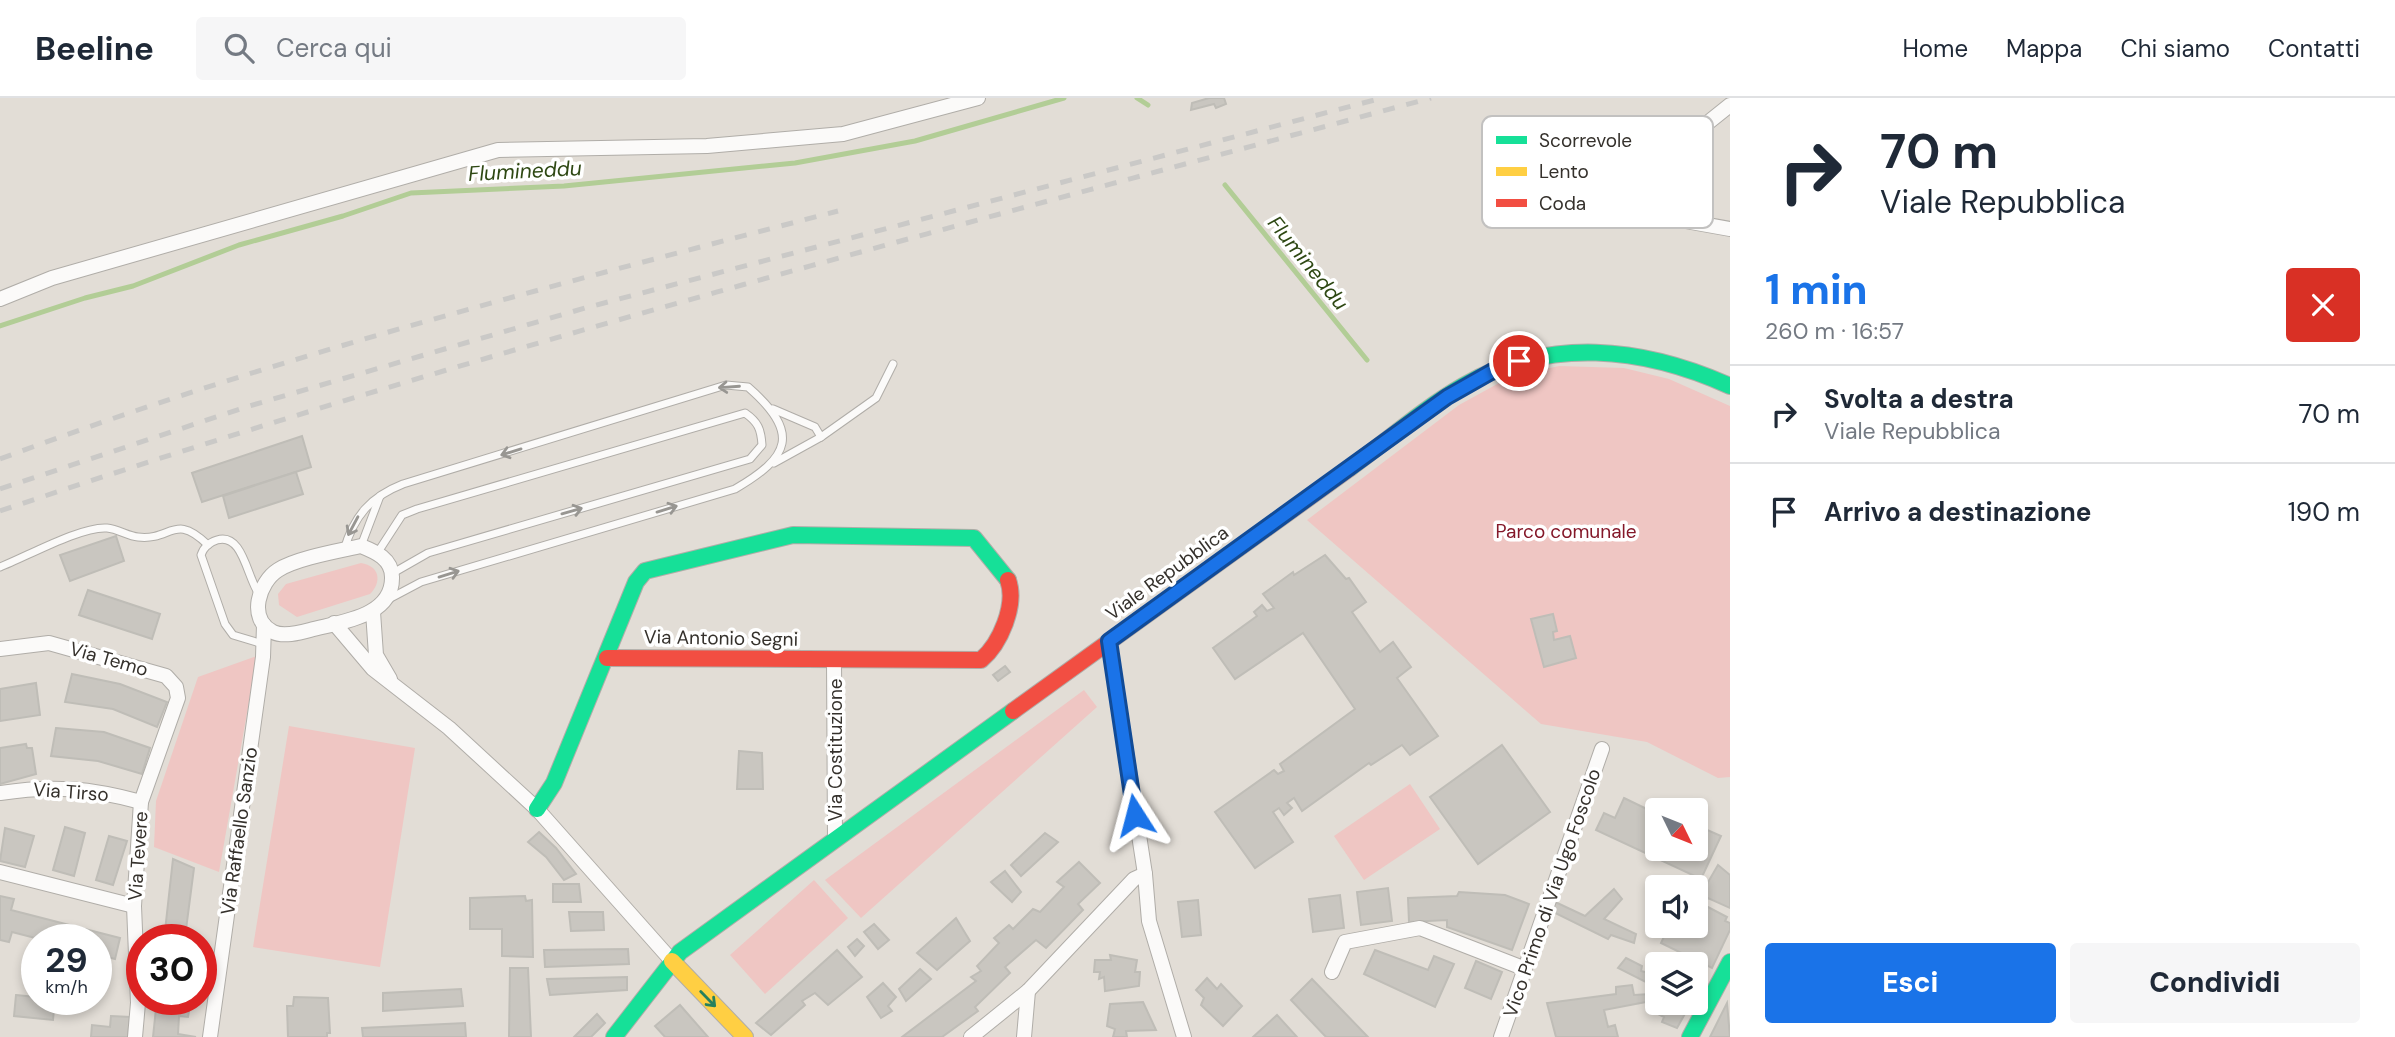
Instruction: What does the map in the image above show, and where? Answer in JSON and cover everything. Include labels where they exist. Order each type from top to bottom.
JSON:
[{"type":"main road","name":"Viale Repubblica","points":[[614,1037],[672,961],[835,839],[1463,386],[1519,361],[1560,353],[1622,351],[1659,358],[1730,386]]},
{"type":"main road","name":"Via Antonio Segni","points":[[777,537],[974,538],[1010,583],[1000,635],[990,654],[981,660],[834,660],[607,658],[636,582],[645,571],[777,537]]},
{"type":"main road","points":[[537,810],[554,783],[607,658]]},
{"type":"main road","points":[[672,961],[745,1037]]},
{"type":"main road","points":[[1690,1037],[1730,962]]},
{"type":"street","points":[[0,299],[52,278],[498,150],[707,146],[842,134],[978,98]]},
{"type":"street","points":[[1713,119],[1730,105]]},
{"type":"street","points":[[259,594],[265,581],[280,569],[361,546],[378,552],[387,560],[393,573],[392,588],[386,600],[373,611],[281,635],[264,625]]},
{"type":"street","name":"Via Raffaello Sanzio","points":[[210,1037],[263,645],[264,625],[259,612],[259,594]]},
{"type":"street","points":[[373,611],[376,655],[395,686]]},
{"type":"street","points":[[334,623],[362,658],[449,728],[537,810],[672,961]]},
{"type":"street","points":[[1109,641],[1145,874],[1149,921],[1184,1037]]},
{"type":"street","name":"Via Temo","points":[[0,649],[49,643],[166,676],[176,687],[178,698],[141,802]]},
{"type":"street","name":"Via Costituzione","points":[[834,660],[835,839]]},
{"type":"street","name":"Vico Primo di Via Ugo Foscolo","points":[[1501,1037],[1602,749]]},
{"type":"street","name":"Via Tirso","points":[[0,793],[43,786],[97,790],[141,802]]},
{"type":"street","name":"Via Tevere","points":[[135,1037],[138,1003],[134,906],[141,802]]},
{"type":"street","points":[[0,872],[134,906]]},
{"type":"street","points":[[971,1037],[1028,991],[1134,879],[1145,874]]},
{"type":"street","points":[[1332,972],[1345,942],[1420,928],[1523,968]]},
{"type":"street","points":[[1024,1037],[1028,991]]},
{"type":"lane","points":[[386,600],[421,582],[735,489],[821,437],[876,398],[892,364]]},
{"type":"lane","points":[[344,550],[349,531],[366,504],[382,492],[726,385],[748,387],[770,408],[815,427],[821,437]]},
{"type":"lane","points":[[770,408],[782,434],[781,451],[774,464]]},
{"type":"lane","points":[[378,552],[402,515],[417,509],[745,413],[756,421],[761,430],[762,445],[750,458],[428,553],[393,573]]},
{"type":"lane","points":[[361,546],[370,516],[382,492]]},
{"type":"lane","points":[[0,567],[72,535],[106,528],[138,537],[176,528],[193,530],[208,545]]},
{"type":"lane","points":[[259,594],[251,583],[239,548],[223,538],[208,545],[201,555],[225,624],[233,635],[263,645]]},
{"type":"green space","name":"Parco comunale","points":[[1559,366],[1624,368],[1669,379],[1730,406],[1730,777],[1718,778],[1647,742],[1541,724],[1307,520],[1459,405],[1510,377]]},
{"type":"green space","points":[[361,563],[372,567],[377,575],[376,585],[370,594],[297,617],[279,605],[278,594],[286,584]]},
{"type":"green space","points":[[257,656],[219,872],[154,847],[156,801],[198,677]]},
{"type":"green space","points":[[1084,690],[1097,707],[861,918],[825,880]]},
{"type":"green space","points":[[289,726],[415,748],[380,967],[253,947]]},
{"type":"green space","points":[[1410,784],[1440,829],[1364,880],[1334,836]]},
{"type":"green space","points":[[814,880],[848,918],[765,994],[730,955]]},
{"type":"building","points":[[1209,98],[1224,98],[1226,104],[1216,108],[1214,104],[1191,110],[1192,103]]},
{"type":"building","points":[[302,436],[311,467],[202,502],[192,473]]},
{"type":"building","points":[[296,472],[303,494],[229,518],[223,496]]},
{"type":"building","points":[[116,536],[124,561],[70,581],[60,555]]},
{"type":"building","points":[[1325,555],[1346,579],[1349,578],[1366,602],[1352,612],[1380,652],[1393,642],[1411,667],[1397,678],[1438,736],[1410,755],[1402,745],[1371,765],[1369,763],[1302,811],[1294,798],[1287,803],[1292,808],[1284,815],[1279,808],[1273,812],[1293,842],[1255,868],[1215,812],[1274,770],[1278,774],[1284,771],[1280,764],[1355,709],[1303,633],[1235,679],[1213,648],[1257,616],[1254,612],[1262,605],[1267,611],[1274,608],[1263,594],[1293,572],[1294,575]]},
{"type":"building","points":[[88,590],[160,614],[152,639],[79,615]]},
{"type":"building","points":[[1553,614],[1557,631],[1553,632],[1554,640],[1570,636],[1576,658],[1544,667],[1531,619]]},
{"type":"building","points":[[1005,666],[1010,672],[998,681],[993,675]]},
{"type":"building","points":[[72,674],[120,684],[167,702],[157,727],[113,709],[65,702]]},
{"type":"building","points":[[36,683],[40,715],[0,721],[0,689]]},
{"type":"building","points":[[56,728],[104,732],[150,748],[142,774],[98,761],[51,756]]},
{"type":"building","points":[[26,744],[27,748],[32,748],[36,774],[0,784],[0,748]]},
{"type":"building","points":[[1502,745],[1550,812],[1478,864],[1430,797]]},
{"type":"building","points":[[739,751],[762,753],[763,789],[737,789]]},
{"type":"building","points":[[1624,798],[1645,808],[1645,853],[1596,830],[1604,813],[1615,818]]},
{"type":"building","points":[[65,827],[85,833],[74,876],[53,870]]},
{"type":"building","points":[[5,828],[34,836],[25,867],[0,861]]},
{"type":"building","points":[[1708,830],[1721,836],[1703,875],[1692,875],[1662,861],[1708,861]]},
{"type":"building","points":[[539,832],[556,848],[576,874],[564,880],[546,857],[528,842]]},
{"type":"building","points":[[1045,833],[1058,842],[1021,876],[1011,865]]},
{"type":"building","points":[[109,836],[127,841],[113,885],[96,880]]},
{"type":"building","points":[[173,859],[194,868],[187,924],[166,924]]},
{"type":"building","points":[[1079,862],[1100,883],[1078,904],[1083,910],[1046,948],[1036,940],[1005,967],[1010,973],[975,1007],[978,1011],[942,1037],[902,1037],[976,981],[971,977],[981,971],[977,966],[999,943],[994,938],[1009,925],[1013,929],[1033,909],[1040,912],[1064,887],[1057,882]]},
{"type":"building","points":[[1718,865],[1730,875],[1730,908],[1708,898],[1708,882]]},
{"type":"building","points":[[1005,871],[1021,892],[1012,902],[991,882]]},
{"type":"building","points":[[553,884],[579,884],[581,902],[553,902]]},
{"type":"building","points":[[1388,888],[1392,921],[1361,925],[1357,892]]},
{"type":"building","points":[[1614,889],[1622,899],[1604,919],[1636,934],[1634,943],[1611,935],[1608,939],[1549,910],[1551,900],[1585,916]]},
{"type":"building","points":[[1459,892],[1505,895],[1529,904],[1512,950],[1447,927],[1447,920],[1409,922],[1408,898],[1457,896]]},
{"type":"building","points":[[1340,895],[1344,928],[1313,932],[1309,899]]},
{"type":"building","points":[[0,896],[14,899],[11,910],[66,924],[21,924],[21,934],[12,932],[9,942],[0,940]]},
{"type":"building","points":[[525,896],[526,901],[532,900],[533,957],[502,956],[502,929],[470,929],[470,898]]},
{"type":"building","points":[[1198,900],[1201,935],[1182,937],[1178,902]]},
{"type":"building","points":[[1708,907],[1727,917],[1725,921],[1730,923],[1730,930],[1712,968],[1708,966],[1708,952],[1679,952],[1661,943],[1663,938],[1708,938]]},
{"type":"building","points":[[569,912],[603,912],[604,930],[571,931]]},
{"type":"building","points":[[956,918],[970,941],[937,970],[917,953]]},
{"type":"building","points":[[874,924],[889,940],[878,949],[864,932]]},
{"type":"building","points":[[112,936],[120,938],[115,959],[112,958]]},
{"type":"building","points":[[857,939],[864,946],[855,956],[848,947]]},
{"type":"building","points":[[628,949],[629,964],[545,967],[544,950]]},
{"type":"building","points":[[837,950],[862,977],[828,1005],[815,993],[802,1001],[805,1005],[771,1035],[756,1023]]},
{"type":"building","points":[[1375,950],[1428,970],[1434,956],[1454,964],[1435,1007],[1364,974]]},
{"type":"building","points":[[1110,955],[1137,960],[1135,972],[1140,972],[1139,986],[1105,991],[1104,977],[1099,979],[1100,972],[1094,972],[1095,960],[1111,960]]},
{"type":"building","points":[[1626,958],[1642,966],[1645,982],[1618,968]]},
{"type":"building","points":[[1476,961],[1502,972],[1491,999],[1465,988]]},
{"type":"building","points":[[510,968],[528,968],[531,1037],[509,1037]]},
{"type":"building","points":[[920,969],[931,979],[906,1001],[899,989]]},
{"type":"building","points":[[627,977],[627,990],[550,995],[547,979]]},
{"type":"building","points":[[1207,978],[1217,989],[1221,984],[1242,1006],[1223,1026],[1201,1005],[1204,998],[1196,990]]},
{"type":"building","points":[[1312,979],[1368,1037],[1326,1037],[1291,1000]]},
{"type":"building","points":[[883,983],[896,997],[888,1006],[892,1011],[881,1018],[867,997]]},
{"type":"building","points":[[1632,985],[1634,995],[1645,994],[1645,1002],[1604,1010],[1608,1027],[1615,1025],[1618,1037],[1556,1037],[1547,1003],[1616,994],[1616,987]]},
{"type":"building","points":[[461,989],[463,1006],[383,1011],[383,993]]},
{"type":"building","points":[[16,995],[21,996],[21,1015],[53,1015],[53,1020],[14,1016]]},
{"type":"building","points":[[294,997],[328,998],[330,1033],[327,1033],[327,1037],[288,1037],[287,1006],[293,1006]]},
{"type":"building","points":[[1143,1002],[1156,1030],[1126,1031],[1127,1037],[1113,1037],[1115,1029],[1107,1026],[1110,1004]]},
{"type":"building","points":[[1727,1003],[1730,1037],[1710,1037]]},
{"type":"building","points":[[680,1005],[708,1037],[665,1037],[655,1026]]},
{"type":"building","points":[[597,1014],[605,1023],[591,1037],[574,1037]]},
{"type":"building","points":[[155,1015],[188,1015],[179,1016],[178,1034],[196,1037],[153,1037]]},
{"type":"building","points":[[1277,1015],[1297,1037],[1253,1037]]},
{"type":"building","points":[[1660,1015],[1684,1015],[1677,1028],[1662,1022],[1664,1017]]},
{"type":"building","points":[[111,1016],[130,1017],[128,1037],[91,1037],[92,1025],[110,1027]]},
{"type":"building","points":[[465,1023],[466,1037],[363,1037],[362,1028]]},
{"type":"waterway","name":"Flumineddu","points":[[0,326],[85,298],[133,286],[239,245],[343,216],[411,193],[564,186],[795,163],[915,141],[1064,98]]},
{"type":"waterway","name":"Flumineddu","points":[[1137,98],[1148,105]]},
{"type":"waterway","name":"Flumineddu","points":[[1225,185],[1367,360]]},
{"type":"railway","points":[[0,489],[246,407],[585,308],[1382,98]]},
{"type":"railway","points":[[0,511],[177,453],[533,344],[892,243],[1431,98]]},
{"type":"railway","points":[[0,459],[207,387],[311,355],[521,295],[838,211]]},
{"type":"traffic: fast","points":[[1350,468],[1448,395],[1496,370],[1529,359],[1562,354],[1630,356],[1664,363],[1730,386]]},
{"type":"traffic: fast","points":[[537,809],[554,783],[636,582],[645,571],[793,535],[974,538],[1008,580]]},
{"type":"traffic: fast","points":[[614,1037],[680,952],[1013,711]]},
{"type":"traffic: fast","points":[[1690,1037],[1730,962]]},
{"type":"traffic: slow","points":[[672,961],[745,1037]]},
{"type":"traffic: jam","points":[[1013,711],[1350,468]]},
{"type":"traffic: jam","points":[[607,658],[981,660],[994,644],[1005,623],[1010,601],[1008,580]]},
{"type":"route","points":[[1135,815],[1109,641],[1463,386],[1519,361]]}]
